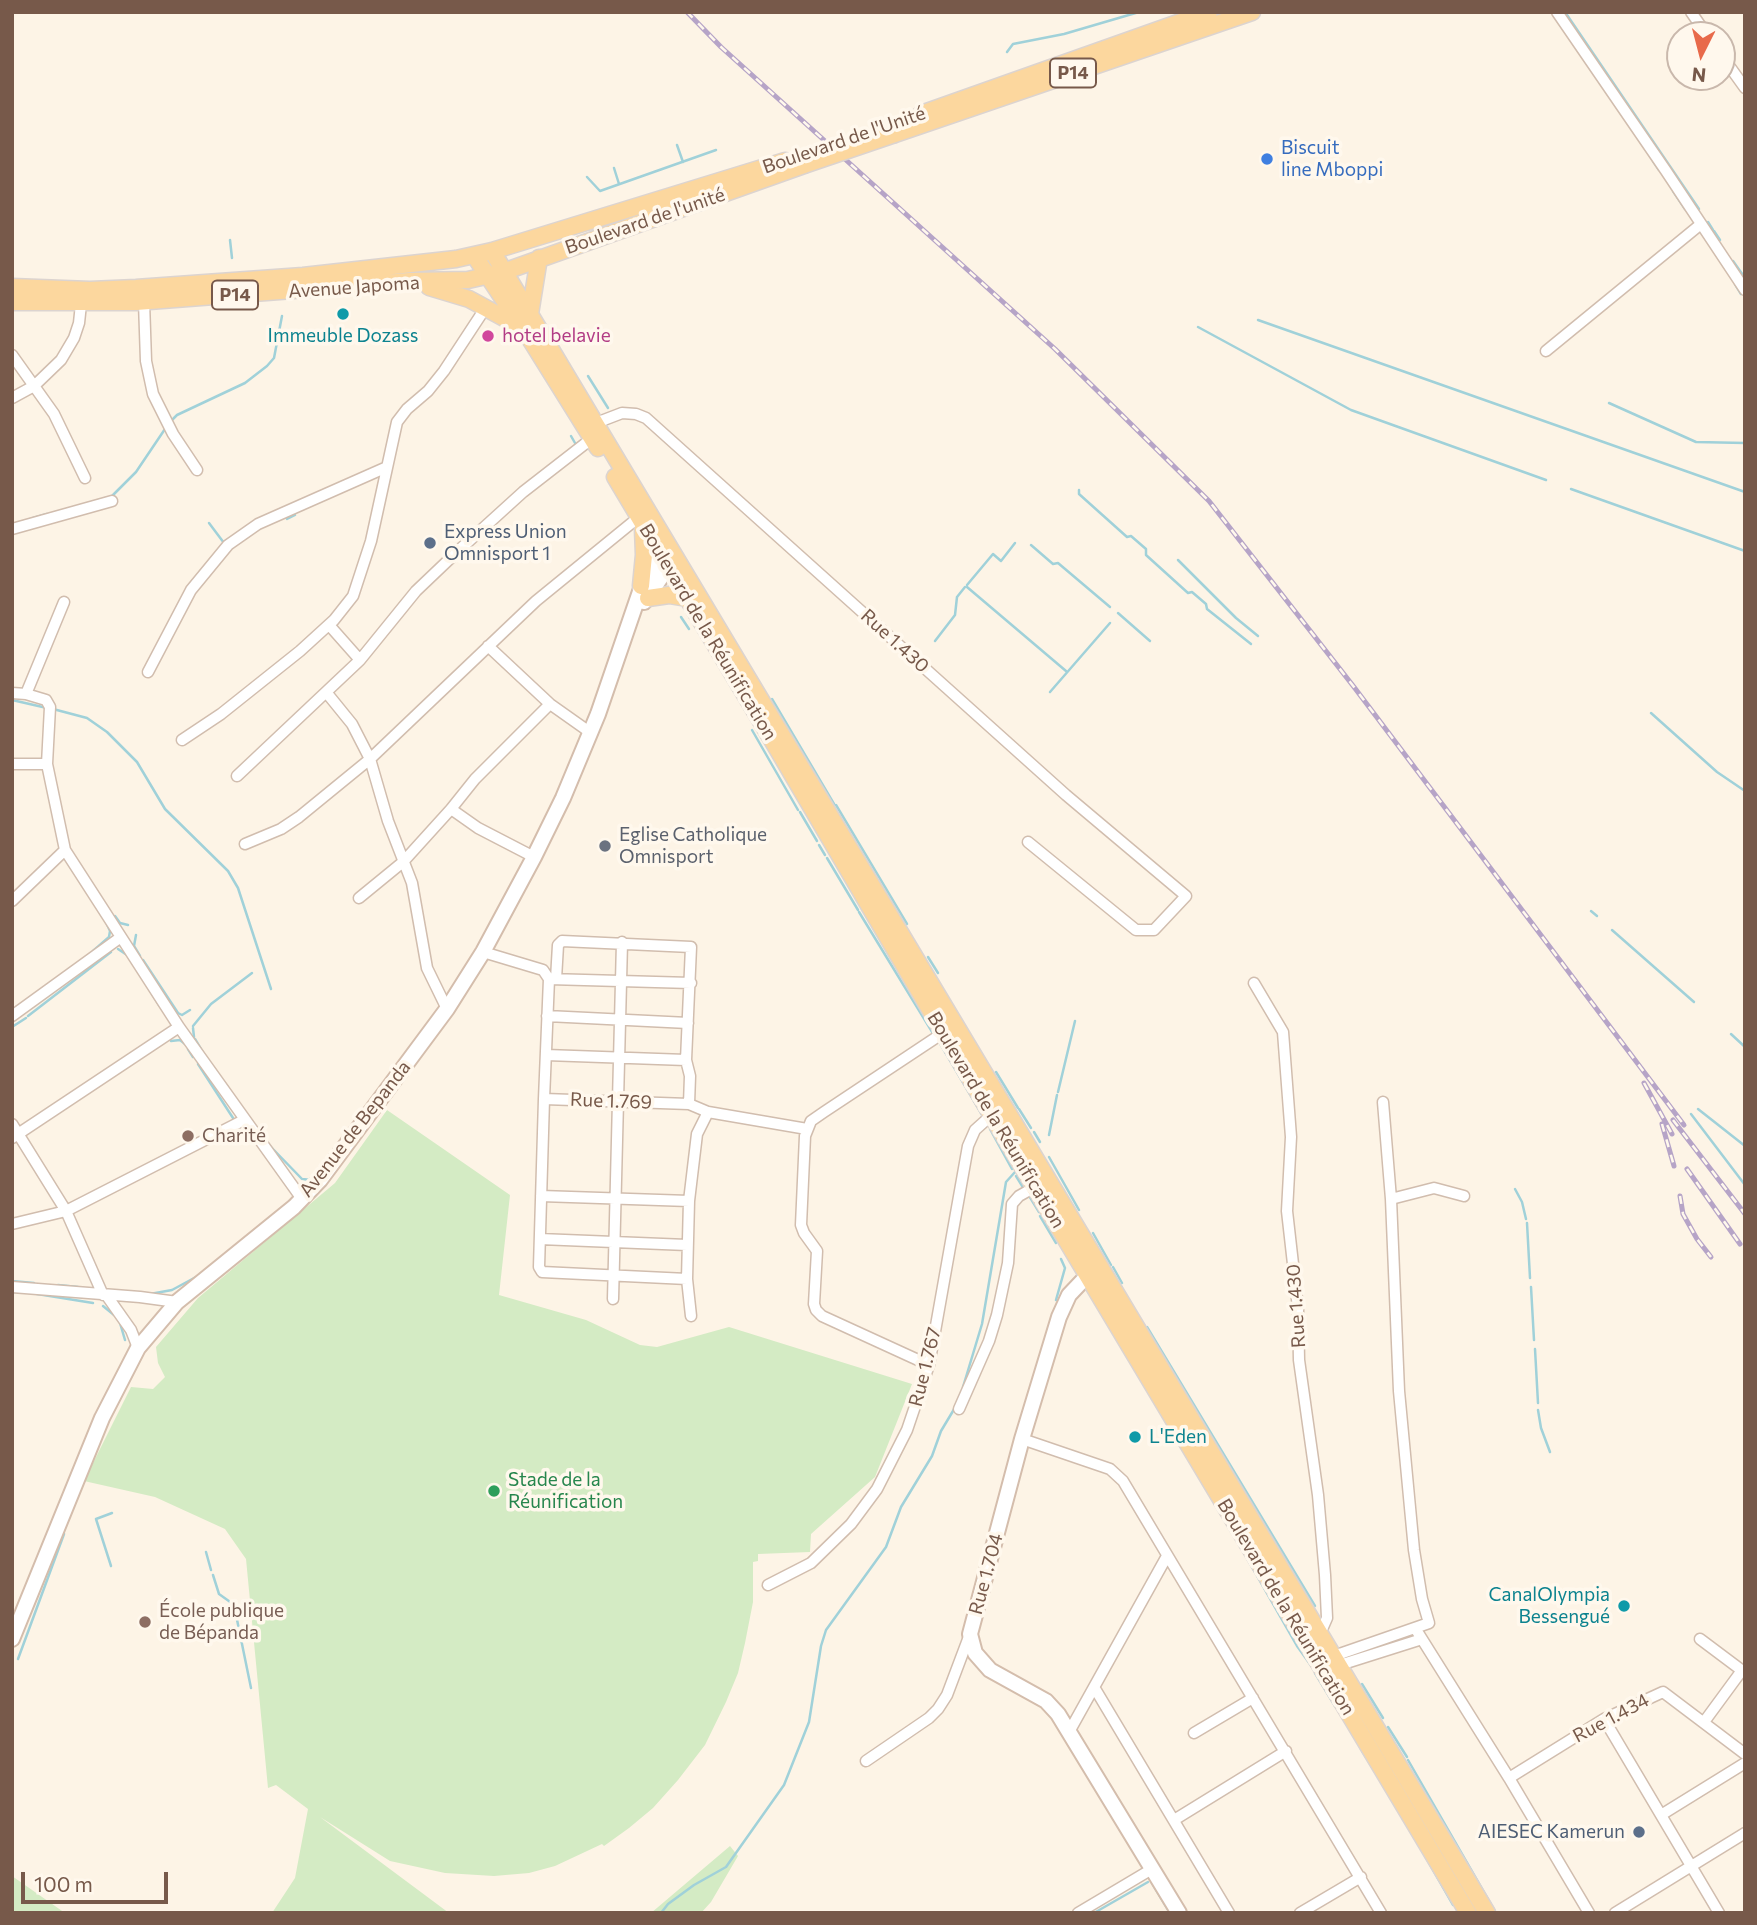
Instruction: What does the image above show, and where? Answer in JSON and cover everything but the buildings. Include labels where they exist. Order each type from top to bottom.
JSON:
[{"type":"main road","name":"Boulevard de l'Unité","points":[[892,130],[1209,12]]},
{"type":"main road","name":"Boulevard de l'Unité","points":[[474,256],[802,161],[1252,12]]},
{"type":"main road","name":"Boulevard de l'unité","points":[[486,277],[802,161]]},
{"type":"main road","points":[[492,251],[526,321]]},
{"type":"main road","points":[[474,256],[486,277],[526,321]]},
{"type":"main road","name":"Avenue Japoma","points":[[12,302],[144,302],[303,283],[474,256]]},
{"type":"main road","points":[[526,321],[539,258]]},
{"type":"main road","name":"Avenue Japoma","points":[[12,287],[90,290],[447,281],[486,277]]},
{"type":"main road","points":[[411,281],[452,293],[526,321]]},
{"type":"main road","name":"Boulevard de la Réunification","points":[[526,321],[596,431],[641,521],[670,558],[687,598],[998,1110],[1035,1187],[1095,1271],[1329,1663],[1468,1913]]},
{"type":"main road","points":[[596,431],[949,1029]]},
{"type":"main road","points":[[641,521],[645,592],[687,598]]},
{"type":"main road","name":"Avenue de Bepanda","points":[[12,1639],[98,1426],[138,1348],[177,1302],[302,1199],[320,1180],[447,1009],[483,952],[534,858],[591,733],[632,617],[645,592],[649,570],[670,558]]},
{"type":"main road","points":[[998,1110],[1320,1634],[1329,1663],[1487,1913]]},
{"type":"main road","name":"Rue 1.704","points":[[1095,1271],[1069,1295],[1064,1305],[1022,1440],[970,1634],[975,1653],[990,1670],[1046,1701],[1058,1714],[1178,1913]]},
{"type":"street","points":[[1557,12],[1745,290]]},
{"type":"street","points":[[1546,351],[1701,224]]},
{"type":"street","points":[[144,302],[146,361],[153,394],[173,434],[197,470]]},
{"type":"street","points":[[12,398],[34,386],[61,360],[74,338],[81,304]]},
{"type":"street","points":[[182,740],[221,714],[329,625],[344,609],[358,586],[371,541],[393,430],[401,414],[428,391],[444,371],[486,307]]},
{"type":"street","points":[[12,355],[54,414],[85,478]]},
{"type":"street","name":"Rue 1.430","points":[[596,431],[622,413],[646,418],[1066,794],[1186,896],[1154,930],[1136,930],[1028,842]]},
{"type":"street","points":[[237,776],[360,660],[416,591],[523,492],[596,431]]},
{"type":"street","points":[[148,672],[191,590],[206,568],[228,545],[258,524],[387,467]]},
{"type":"street","points":[[12,529],[112,501]]},
{"type":"street","points":[[245,844],[281,829],[299,817],[370,759],[546,592],[641,521]]},
{"type":"street","points":[[26,694],[64,602]]},
{"type":"street","points":[[329,625],[360,660]]},
{"type":"street","points":[[488,646],[550,704],[591,733]]},
{"type":"street","points":[[326,692],[352,724],[370,759],[388,821],[415,895],[427,968],[447,1009]]},
{"type":"street","points":[[12,693],[26,694],[49,703],[47,764],[65,849],[179,1027],[302,1199]]},
{"type":"street","points":[[359,898],[403,862],[475,779],[550,704]]},
{"type":"street","points":[[12,764],[47,764]]},
{"type":"street","points":[[451,809],[478,828],[534,858]]},
{"type":"street","points":[[12,901],[65,849]]},
{"type":"street","points":[[12,1016],[121,937]]},
{"type":"street","points":[[544,1099],[547,1016],[559,942],[622,942],[691,947],[686,1059],[690,1076],[689,1104]]},
{"type":"street","points":[[613,1299],[622,942]]},
{"type":"street","points":[[483,952],[543,970],[552,979],[691,983]]},
{"type":"street","name":"Rue 1.430","points":[[1254,983],[1283,1032],[1291,1137],[1287,1211],[1325,1586],[1327,1622],[1320,1634]]},
{"type":"street","points":[[547,1016],[688,1023]]},
{"type":"street","points":[[15,1136],[179,1027]]},
{"type":"street","points":[[929,1365],[822,1316],[816,1310],[814,1304],[817,1251],[801,1225],[807,1129],[811,1121],[949,1029]]},
{"type":"street","points":[[546,1055],[686,1059]]},
{"type":"street","name":"Rue 1.769","points":[[613,1276],[542,1272],[539,1267],[544,1099],[689,1104],[708,1112],[807,1129]]},
{"type":"street","points":[[1329,1663],[1429,1623],[1414,1550],[1399,1391],[1391,1199],[1383,1102]]},
{"type":"street","name":"Rue 1.767","points":[[768,1585],[811,1563],[851,1524],[877,1489],[907,1430],[929,1365],[968,1146],[975,1130],[998,1110]]},
{"type":"street","points":[[691,1316],[687,1279],[689,1201],[694,1146],[708,1112]]},
{"type":"street","points":[[12,1224],[66,1211],[244,1120]]},
{"type":"street","points":[[12,1124],[15,1136],[66,1211],[105,1295],[127,1324],[138,1348]]},
{"type":"street","points":[[958,1409],[989,1341],[997,1315],[1008,1263],[1012,1204],[1019,1196],[1035,1187]]},
{"type":"street","points":[[1391,1199],[1434,1188],[1464,1196]]},
{"type":"street","points":[[541,1196],[689,1201]]},
{"type":"street","points":[[540,1239],[687,1245]]},
{"type":"street","points":[[613,1276],[687,1279]]},
{"type":"street","points":[[12,1287],[177,1302]]},
{"type":"street","points":[[1022,1440],[1110,1469],[1117,1474],[1381,1913]]},
{"type":"street","points":[[1069,1732],[1167,1556]]},
{"type":"street","points":[[1415,1628],[1509,1777],[1588,1913]]},
{"type":"street","points":[[866,1760],[929,1718],[938,1709],[947,1695],[970,1634]]},
{"type":"street","points":[[1329,1663],[1422,1639]]},
{"type":"street","points":[[1700,1639],[1740,1669],[1740,1673],[1703,1722]]},
{"type":"street","points":[[1094,1687],[1229,1913]]},
{"type":"street","name":"Rue 1.434","points":[[1509,1777],[1604,1719],[1663,1692],[1745,1754]]},
{"type":"street","points":[[1194,1733],[1253,1698]]},
{"type":"street","points":[[1604,1719],[1719,1913]]},
{"type":"street","points":[[1174,1820],[1286,1751]]},
{"type":"street","points":[[1661,1815],[1745,1763]]},
{"type":"street","points":[[1615,1913],[1745,1833]]},
{"type":"street","points":[[1078,1913],[1152,1869]]},
{"type":"street","points":[[1300,1913],[1361,1877]]},
{"type":"green space","name":"Stade de la Réunification","points":[[387,1110],[510,1195],[499,1295],[586,1320],[640,1345],[657,1347],[729,1327],[912,1384],[875,1477],[811,1534],[810,1552],[758,1554],[758,1561],[753,1562],[753,1602],[745,1643],[738,1673],[726,1702],[705,1745],[653,1808],[629,1828],[604,1846],[602,1844],[555,1866],[529,1873],[494,1876],[445,1873],[390,1861],[320,1817],[449,1913],[272,1913],[295,1878],[308,1809],[276,1785],[268,1788],[246,1559],[225,1529],[155,1497],[84,1481],[131,1387],[153,1389],[165,1377],[158,1363],[156,1347],[198,1298],[335,1183]]},
{"type":"green space","points":[[730,1846],[738,1856],[711,1902],[701,1913],[651,1913]]},
{"type":"green space","points":[[12,1876],[65,1913],[12,1913]]},
{"type":"waterway","points":[[1007,52],[1013,44],[1064,34],[1139,12]]},
{"type":"waterway","points":[[1565,12],[1699,209]]},
{"type":"waterway","points":[[677,145],[683,162]]},
{"type":"waterway","points":[[587,177],[600,191],[716,150]]},
{"type":"waterway","points":[[1653,161],[1659,170]]},
{"type":"waterway","points":[[614,168],[619,184]]},
{"type":"waterway","points":[[1673,191],[1685,209]]},
{"type":"waterway","points":[[1708,222],[1713,230]]},
{"type":"waterway","points":[[1714,231],[1720,240]]},
{"type":"waterway","points":[[230,240],[232,258]]},
{"type":"waterway","points":[[1733,261],[1745,278]]},
{"type":"waterway","points":[[1735,284],[1741,294]]},
{"type":"waterway","points":[[171,421],[177,415],[245,383],[267,366],[274,358],[282,316]]},
{"type":"waterway","points":[[1258,320],[1745,492]]},
{"type":"waterway","points":[[1198,327],[1351,410],[1546,480]]},
{"type":"waterway","points":[[588,376],[608,408]]},
{"type":"waterway","points":[[1609,403],[1696,442],[1745,443]]},
{"type":"waterway","points":[[110,498],[136,472],[167,426]]},
{"type":"waterway","points":[[571,436],[575,443]]},
{"type":"waterway","points":[[1571,489],[1745,551]]},
{"type":"waterway","points":[[1079,490],[1079,494],[1127,537],[1131,536],[1146,549],[1146,555],[1188,593],[1192,592],[1206,604],[1207,609],[1251,644]]},
{"type":"waterway","points":[[33,518],[47,514]]},
{"type":"waterway","points":[[287,519],[295,515]]},
{"type":"waterway","points":[[209,523],[224,543]]},
{"type":"waterway","points":[[967,585],[993,554],[1001,561],[1015,543]]},
{"type":"waterway","points":[[1031,545],[1053,564],[1058,563],[1110,607]]},
{"type":"waterway","points":[[1178,560],[1236,618],[1258,636]]},
{"type":"waterway","points":[[935,641],[955,615],[957,597],[965,587]]},
{"type":"waterway","points":[[967,587],[1066,671]]},
{"type":"waterway","points":[[1118,613],[1150,641]]},
{"type":"waterway","points":[[681,617],[689,629]]},
{"type":"waterway","points":[[1050,692],[1110,623]]},
{"type":"waterway","points":[[772,699],[834,804]]},
{"type":"waterway","points":[[12,700],[47,708]]},
{"type":"waterway","points":[[53,709],[87,718],[107,732],[137,762],[165,809],[228,871],[238,888],[271,989]]},
{"type":"waterway","points":[[1651,713],[1717,772],[1745,791]]},
{"type":"waterway","points":[[752,730],[798,810]]},
{"type":"waterway","points":[[836,805],[907,924]]},
{"type":"waterway","points":[[800,812],[817,841]]},
{"type":"waterway","points":[[819,845],[825,855]]},
{"type":"waterway","points":[[827,858],[858,910]]},
{"type":"waterway","points":[[1591,911],[1597,916]]},
{"type":"waterway","points":[[859,912],[934,1035]]},
{"type":"waterway","points":[[115,916],[120,923],[128,925]]},
{"type":"waterway","points":[[93,951],[109,937],[110,931],[106,922]]},
{"type":"waterway","points":[[1612,930],[1694,1002]]},
{"type":"waterway","points":[[136,935],[134,946],[140,956]]},
{"type":"waterway","points":[[118,949],[127,955]]},
{"type":"waterway","points":[[28,1016],[111,952]]},
{"type":"waterway","points":[[928,957],[938,973]]},
{"type":"waterway","points":[[143,960],[178,1013],[182,1015],[190,1010]]},
{"type":"waterway","points":[[193,1026],[211,1004],[252,973]]},
{"type":"waterway","points":[[146,984],[159,1005]]},
{"type":"waterway","points":[[12,1027],[26,1018]]},
{"type":"waterway","points":[[1058,1092],[1075,1021]]},
{"type":"waterway","points":[[193,1028],[194,1037]]},
{"type":"waterway","points":[[1731,1034],[1745,1047]]},
{"type":"waterway","points":[[195,1039],[205,1056]]},
{"type":"waterway","points":[[171,1041],[180,1040],[185,1044]]},
{"type":"waterway","points":[[938,1040],[984,1118]]},
{"type":"waterway","points":[[188,1049],[193,1057]]},
{"type":"waterway","points":[[198,1064],[233,1118]]},
{"type":"waterway","points":[[996,1072],[1018,1108]]},
{"type":"waterway","points":[[1049,1135],[1057,1095]]},
{"type":"waterway","points":[[1019,1109],[1031,1128]]},
{"type":"waterway","points":[[1698,1109],[1745,1146]]},
{"type":"waterway","points":[[1691,1114],[1745,1185]]},
{"type":"waterway","points":[[990,1129],[1012,1169]]},
{"type":"waterway","points":[[1034,1132],[1040,1142]]},
{"type":"waterway","points":[[270,1146],[302,1179],[312,1180]]},
{"type":"waterway","points":[[1049,1157],[1079,1210]]},
{"type":"waterway","points":[[963,1387],[982,1324],[1006,1182],[1015,1172]]},
{"type":"waterway","points":[[1016,1176],[1024,1189]]},
{"type":"waterway","points":[[1515,1189],[1526,1219]]},
{"type":"waterway","points":[[1028,1194],[1039,1212]]},
{"type":"waterway","points":[[1040,1216],[1056,1243]]},
{"type":"waterway","points":[[1527,1223],[1530,1278]]},
{"type":"waterway","points":[[1093,1233],[1111,1265]]},
{"type":"waterway","points":[[1056,1300],[1065,1268],[1061,1259]]},
{"type":"waterway","points":[[1113,1267],[1122,1283]]},
{"type":"waterway","points":[[150,1294],[172,1290],[196,1277]]},
{"type":"waterway","points":[[12,1281],[34,1283]]},
{"type":"waterway","points":[[58,1285],[78,1287]]},
{"type":"waterway","points":[[1531,1287],[1534,1340]]},
{"type":"waterway","points":[[12,1292],[18,1292]]},
{"type":"waterway","points":[[31,1293],[93,1303]]},
{"type":"waterway","points":[[103,1306],[114,1315]]},
{"type":"waterway","points":[[120,1323],[125,1340]]},
{"type":"waterway","points":[[1147,1327],[1315,1606]]},
{"type":"waterway","points":[[1535,1349],[1538,1403]]},
{"type":"waterway","points":[[661,1913],[668,1904],[694,1885],[726,1867],[784,1785],[809,1722],[826,1630],[886,1547],[901,1507],[932,1456],[941,1431],[956,1406]]},
{"type":"waterway","points":[[1538,1410],[1550,1452]]},
{"type":"waterway","points":[[111,1566],[96,1519],[112,1513]]},
{"type":"waterway","points":[[18,1659],[64,1534]]},
{"type":"waterway","points":[[1236,1539],[1297,1646],[1315,1671]]},
{"type":"waterway","points":[[206,1552],[211,1570]]},
{"type":"waterway","points":[[213,1575],[219,1594],[233,1604]]},
{"type":"waterway","points":[[234,1605],[251,1688]]},
{"type":"waterway","points":[[1315,1673],[1335,1706]]},
{"type":"waterway","points":[[1362,1684],[1383,1718]]},
{"type":"waterway","points":[[1388,1727],[1407,1757]]},
{"type":"waterway","points":[[1361,1749],[1377,1775]]},
{"type":"waterway","points":[[1408,1760],[1496,1913]]},
{"type":"waterway","points":[[1425,1856],[1453,1905]]},
{"type":"waterway","points":[[1094,1913],[1148,1882]]},
{"type":"waterway","points":[[1152,1883],[1170,1913]]},
{"type":"railway","points":[[687,12],[721,47],[1055,349],[1209,501],[1354,687],[1684,1125]]},
{"type":"railway","points":[[1644,1083],[1672,1134]]},
{"type":"railway","points":[[1673,1120],[1745,1214]]},
{"type":"railway","points":[[1662,1124],[1674,1166]]},
{"type":"railway","points":[[1687,1169],[1740,1244]]},
{"type":"railway","points":[[1680,1196],[1683,1214],[1711,1257]]},
{"type":"place","name":"Biscuit line Mboppi","points":[[1267,159]]},
{"type":"place","name":"Immeuble Dozass","points":[[343,314]]},
{"type":"place","name":"hotel belavie","points":[[488,336]]},
{"type":"place","name":"Express Union Omnisport 1","points":[[430,543]]},
{"type":"place","name":"Eglise Catholique Omnisport","points":[[605,846]]},
{"type":"place","name":"Charité","points":[[188,1136]]},
{"type":"place","name":"L'Eden","points":[[1135,1437]]},
{"type":"place","name":"Stade de la Réunification","points":[[494,1491]]},
{"type":"place","name":"CanalOlympia Bessengué","points":[[1624,1606]]},
{"type":"place","name":"École publique de Bépanda","points":[[145,1622]]},
{"type":"place","name":"AIESEC Kamerun","points":[[1639,1832]]}]
